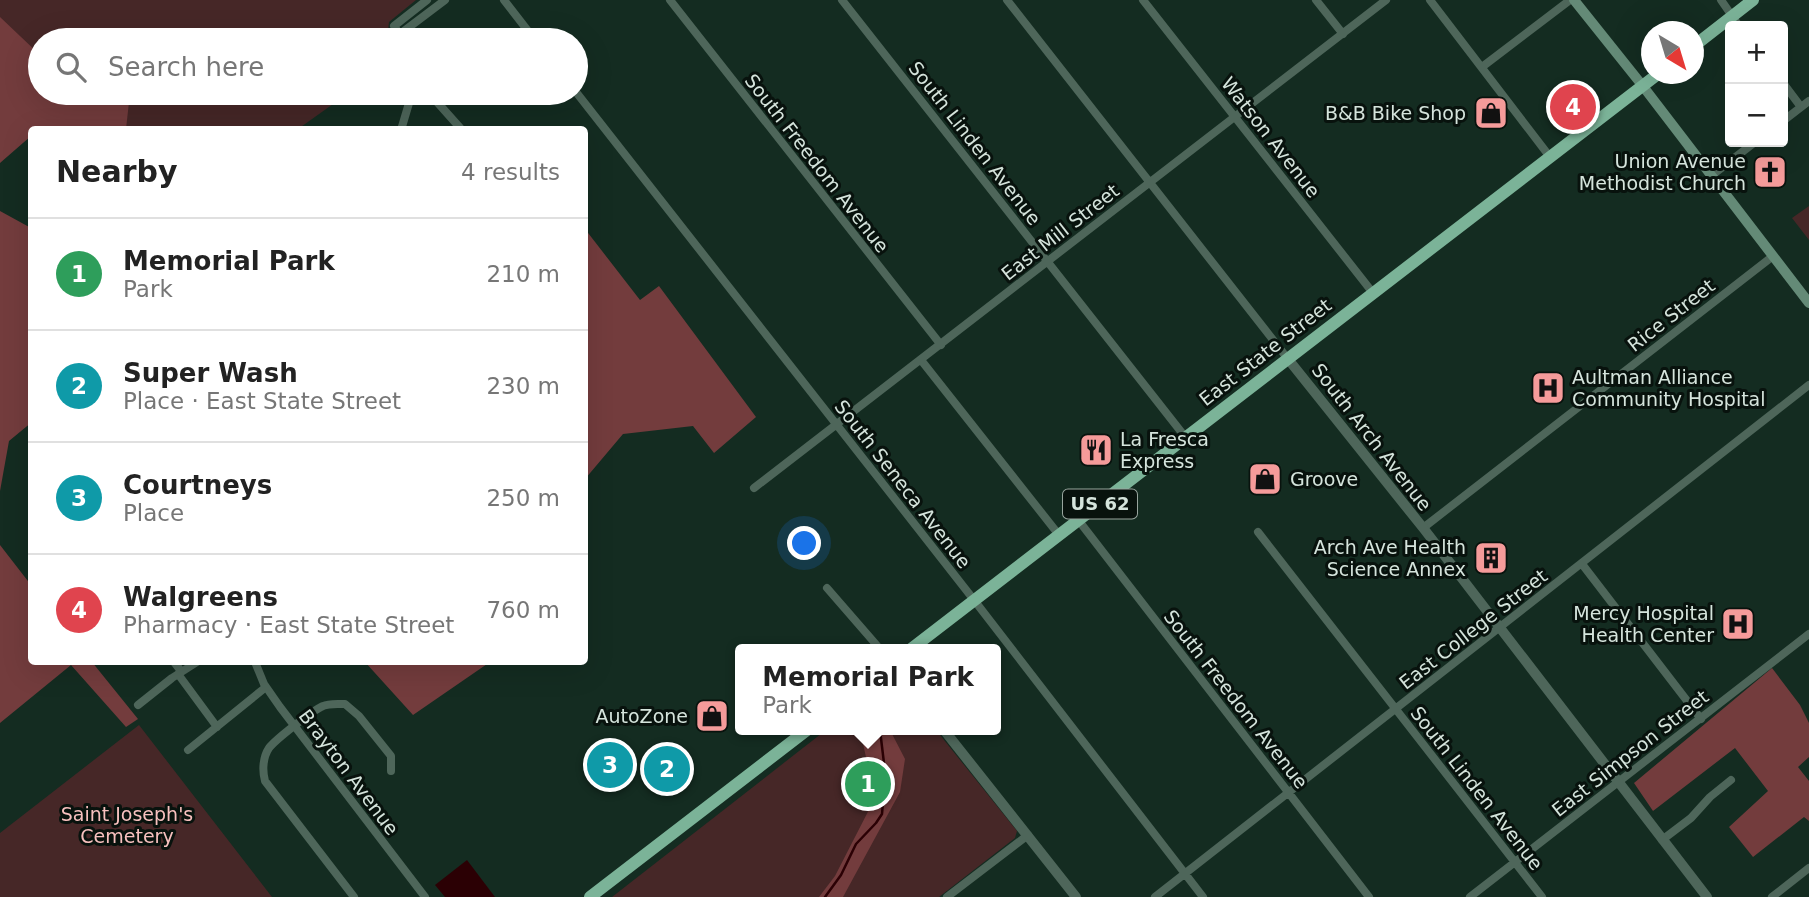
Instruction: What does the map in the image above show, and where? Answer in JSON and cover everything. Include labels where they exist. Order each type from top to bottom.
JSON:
[{"type":"highway","points":[[1736,21],[1753,0]]},
{"type":"highway","points":[[1704,40],[1725,27]]},
{"type":"highway","name":"East State Street","points":[[918,644],[1642,85]]},
{"type":"highway","points":[[590,897],[801,735]]},
{"type":"main road","points":[[1572,0],[1642,85],[1809,303]]},
{"type":"street","points":[[395,28],[394,26],[427,0]]},
{"type":"street","points":[[504,0],[526,28]]},
{"type":"street","name":"South Freedom Avenue","points":[[670,0],[941,345]]},
{"type":"street","name":"South Linden Avenue","points":[[842,0],[1186,438]]},
{"type":"street","name":"South Arch Avenue","points":[[1007,0],[1423,528],[1707,897]]},
{"type":"street","name":"Watson Avenue","points":[[1143,0],[1373,293]]},
{"type":"street","points":[[1316,0],[1343,34]]},
{"type":"street","name":"East Mill Street","points":[[754,488],[1386,0]]},
{"type":"street","points":[[1430,0],[1550,158]]},
{"type":"street","points":[[1482,67],[1572,0]]},
{"type":"street","points":[[1721,0],[1736,21]]},
{"type":"street","points":[[412,28],[443,1]]},
{"type":"street","points":[[1784,84],[1801,107]]},
{"type":"street","points":[[1788,117],[1809,101]]},
{"type":"street","points":[[402,126],[408,105]]},
{"type":"street","points":[[440,105],[458,126]]},
{"type":"street","name":"South Seneca Avenue","points":[[586,105],[975,600],[1203,897]]},
{"type":"street","points":[[1711,176],[1749,147]]},
{"type":"street","name":"Rice Street","points":[[1423,528],[1773,256]]},
{"type":"street","points":[[921,359],[1059,536]]},
{"type":"street","name":"East College Street","points":[[1155,897],[1809,385]]},
{"type":"street","name":"South Freedom Avenue","points":[[1079,521],[1369,897]]},
{"type":"street","name":"South Linden Avenue","points":[[1258,532],[1542,897]]},
{"type":"street","points":[[1582,564],[1701,719]]},
{"type":"street","points":[[827,588],[876,644]]},
{"type":"street","name":"East Simpson Street","points":[[1470,897],[1809,634]]},
{"type":"street","points":[[175,665],[217,727]]},
{"type":"street","points":[[138,705],[192,665]]},
{"type":"street","name":"Brayton Avenue","points":[[256,665],[266,687],[294,726],[425,897]]},
{"type":"street","points":[[188,750],[266,687]]},
{"type":"street","points":[[354,897],[265,780],[262,771],[269,748],[305,716],[325,705],[345,704],[359,716],[391,756],[391,771]]},
{"type":"street","points":[[948,735],[1076,897]]},
{"type":"street","points":[[1662,840],[1691,818],[1710,797],[1731,780]]},
{"type":"street","points":[[947,897],[1028,835]]},
{"type":"street","points":[[1772,897],[1809,868]]},
{"type":"green space","points":[[0,0],[416,0],[389,22],[388,28],[28,28],[28,60],[0,25]]},
{"type":"green space","points":[[64,105],[332,105],[302,126],[79,126]]},
{"type":"green space","points":[[1809,206],[1809,240],[1792,218]]},
{"type":"green space","name":"Saint Joseph's Cemetery","points":[[139,725],[272,897],[0,897],[0,833]]},
{"type":"green space","points":[[820,735],[940,735],[1017,831],[1015,838],[939,897],[612,897]]},
{"type":"shaded area","points":[[0,17],[28,44],[28,105],[129,105],[126,126],[28,126],[28,139],[0,163]]},
{"type":"shaded area","points":[[0,211],[28,226],[28,425],[9,441],[0,491]]},
{"type":"shaded area","points":[[588,233],[640,300],[659,286],[756,417],[714,453],[693,426],[623,434],[588,475]]},
{"type":"shaded area","points":[[0,545],[28,581],[28,665],[71,665],[0,723]]},
{"type":"shaded area","points":[[71,665],[94,665],[138,719],[126,727]]},
{"type":"shaded area","points":[[368,665],[486,665],[413,715]]},
{"type":"shaded area","points":[[1772,668],[1800,705],[1809,723],[1809,757],[1798,767],[1809,781],[1809,821],[1804,817],[1753,857],[1729,827],[1768,791],[1735,748],[1653,811],[1634,783]]},
{"type":"shaded area","points":[[861,735],[893,735],[905,759],[900,792],[843,897],[819,897],[835,876],[875,798]]},
{"type":"shaded area","points":[[467,860],[495,897],[445,897],[435,885]]},
{"type":"waterway","points":[[825,897],[841,875],[856,844],[882,814],[887,788],[881,735]]},
{"type":"place","name":"Walgreens","points":[[1573,107]]},
{"type":"place","name":"B&B Bike Shop","points":[[1491,113]]},
{"type":"place","name":"Union Avenue Methodist Church","points":[[1770,172]]},
{"type":"place","name":"Aultman Alliance Community Hospital","points":[[1548,388]]},
{"type":"place","name":"La Fresca Express","points":[[1096,450]]},
{"type":"place","name":"Groove","points":[[1265,479]]},
{"type":"place","name":"Arch Ave Health Science Annex","points":[[1491,558]]},
{"type":"place","name":"Mercy Hospital Health Center","points":[[1738,624]]},
{"type":"place","name":"AutoZone","points":[[712,716]]},
{"type":"place","name":"Courtneys","points":[[610,765]]},
{"type":"place","name":"Super Wash","points":[[667,769]]},
{"type":"place","name":"Memorial Park","points":[[868,784]]}]
